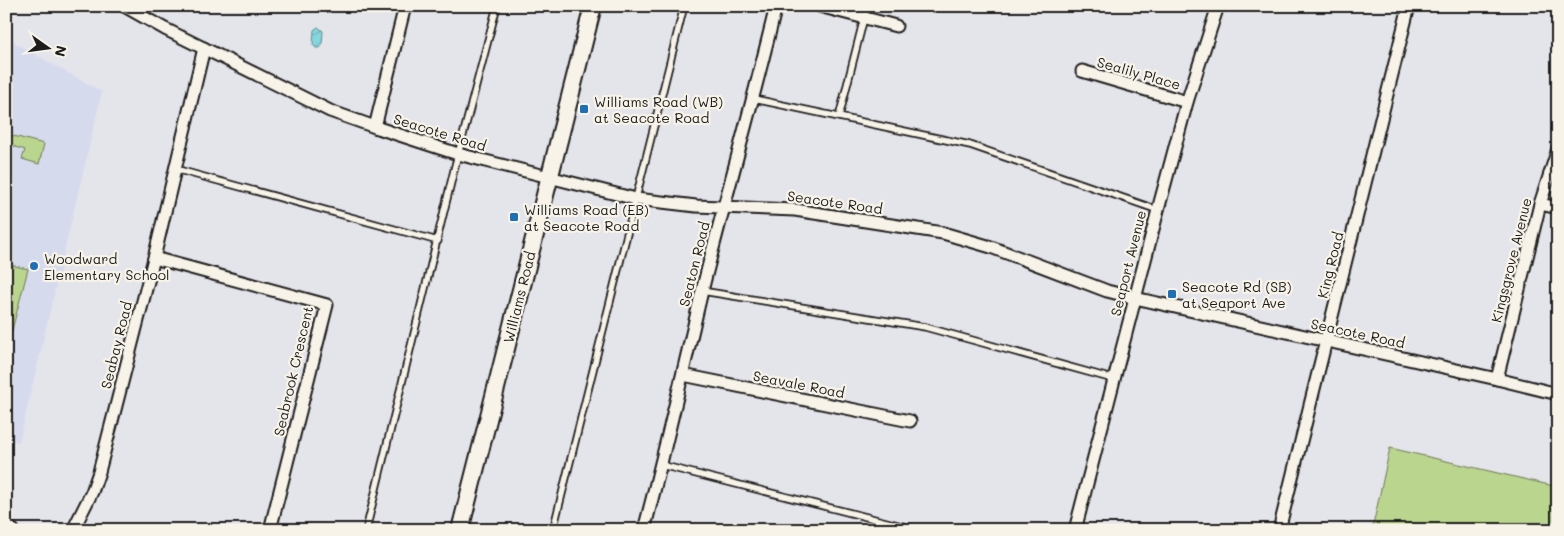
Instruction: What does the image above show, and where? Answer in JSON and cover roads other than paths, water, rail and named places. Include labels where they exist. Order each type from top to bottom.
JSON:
[{"type":"street","name":"Seacote Road","points":[[124,6],[330,111],[458,154],[636,198],[696,206],[795,210],[943,233],[991,247],[1107,290],[1136,298],[1558,394]]},
{"type":"street","points":[[375,127],[405,6]]},
{"type":"street","name":"Williams Road","points":[[460,530],[593,6]]},
{"type":"street","name":"Seaton Road","points":[[644,530],[702,291],[754,99],[776,6]]},
{"type":"street","points":[[819,6],[866,12],[896,26]]},
{"type":"street","name":"Seaport Avenue","points":[[1075,530],[1187,102],[1218,6]]},
{"type":"street","name":"King Road","points":[[1279,530],[1409,6]]},
{"type":"street","name":"Seabay Road","points":[[73,530],[92,492],[98,472],[154,258],[204,48]]},
{"type":"street","name":"Sealily Place","points":[[1082,72],[1187,102]]},
{"type":"street","name":"Kingsgrove Avenue","points":[[1497,379],[1540,204],[1558,149]]},
{"type":"street","points":[[1540,204],[1558,208]]},
{"type":"street","name":"Seabrook Crescent","points":[[154,258],[327,305],[270,530]]},
{"type":"street","name":"Seavale Road","points":[[683,375],[910,422]]},
{"type":"street","points":[[6,528],[13,530]]},
{"type":"lane","points":[[366,530],[458,154],[497,6]]},
{"type":"lane","points":[[553,530],[684,6]]},
{"type":"lane","points":[[839,117],[866,12]]},
{"type":"lane","points":[[754,99],[970,145],[1158,210]]},
{"type":"lane","points":[[176,168],[438,241]]},
{"type":"lane","points":[[702,291],[925,327],[1113,379]]},
{"type":"lane","points":[[661,465],[918,530]]},
{"type":"water","points":[[318,27],[323,31],[322,45],[320,48],[316,48],[313,45],[314,30]]},
{"type":"place","name":"Williams Road (WB) at Seacote Road","points":[[584,109]]},
{"type":"place","name":"Williams Road (EB) at Seacote Road","points":[[514,217]]},
{"type":"place","name":"Woodward Elementary School","points":[[34,266]]},
{"type":"place","name":"Seacote Rd (SB) at Seaport Ave","points":[[1172,294]]}]
